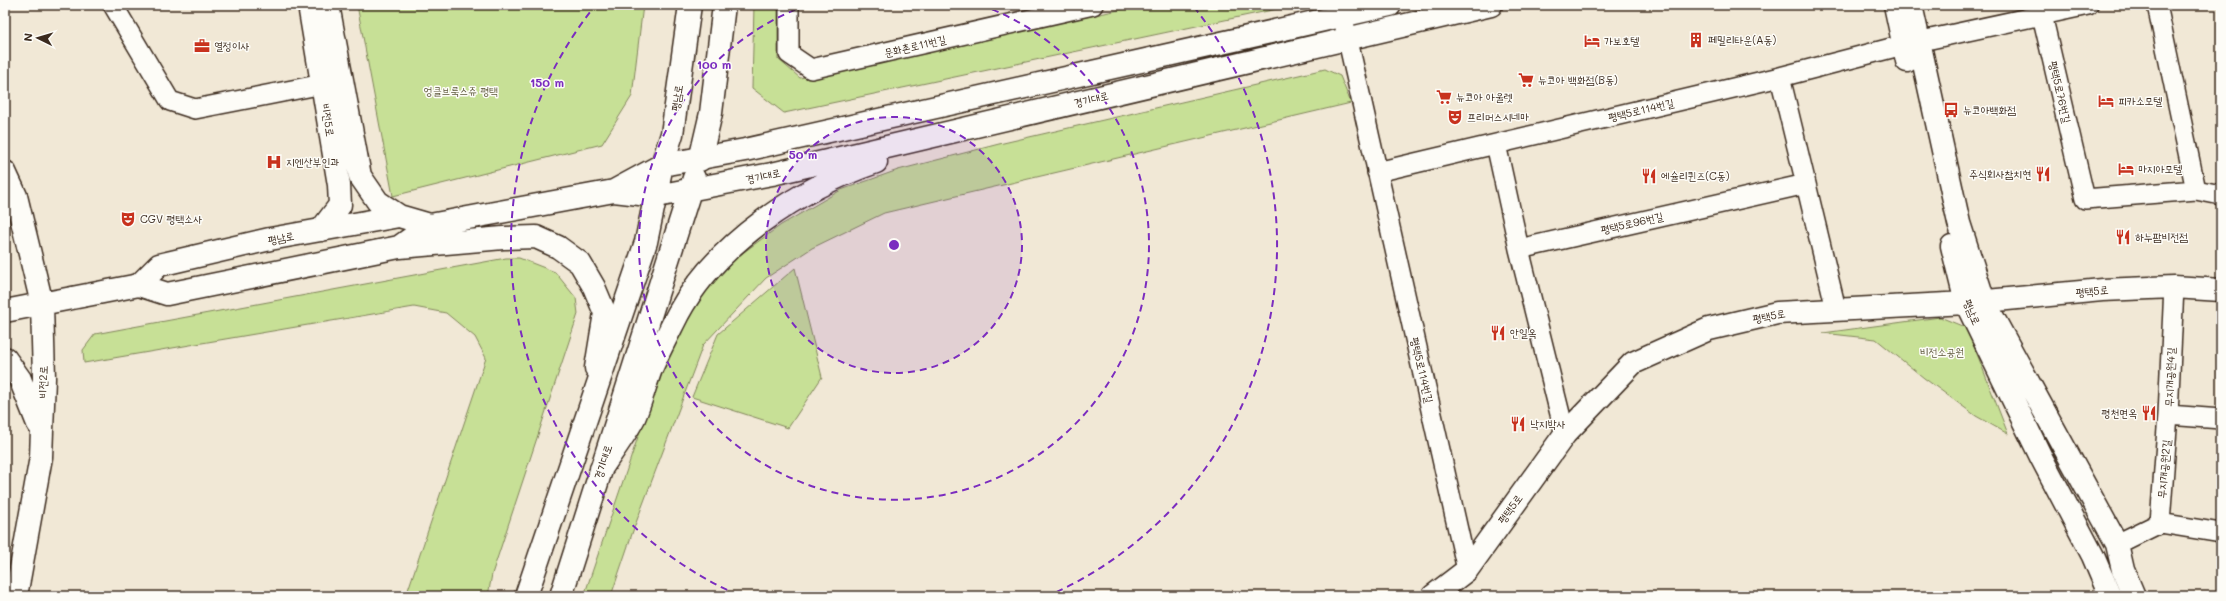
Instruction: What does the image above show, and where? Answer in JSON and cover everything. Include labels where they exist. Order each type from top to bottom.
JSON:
[{"type":"street","points":[[113,5],[170,101],[195,109],[323,84]]},
{"type":"street","name":"비전5로","points":[[309,5],[323,84],[340,205],[321,230]]},
{"type":"street","name":"비전5로","points":[[328,5],[360,176],[378,202],[399,216]]},
{"type":"street","name":"평남로","points":[[662,165],[672,134],[690,5]]},
{"type":"street","points":[[700,160],[711,113],[724,5]]},
{"type":"street","name":"문화촌로11번길","points":[[789,5],[789,54],[811,69],[1093,5]]},
{"type":"street","name":"경기대로","points":[[614,191],[657,196],[772,174],[958,131],[1344,22],[1390,5]]},
{"type":"street","name":"경기대로","points":[[662,165],[700,160],[1344,22],[1490,5]]},
{"type":"street","name":"평남로","points":[[1895,5],[1911,44],[1973,296],[2041,457],[2093,556],[2110,596]]},
{"type":"street","points":[[1911,5],[1911,44],[2088,5]]},
{"type":"street","points":[[2157,5],[2196,190]]},
{"type":"street","name":"평택5로76번길","points":[[2042,15],[2085,199],[2196,190],[2221,195]]},
{"type":"street","name":"평택5로114번길","points":[[1344,22],[1467,570]]},
{"type":"street","name":"평택5로114번길","points":[[1378,172],[1780,77],[1911,44]]},
{"type":"street","points":[[1780,77],[1836,309]]},
{"type":"street","points":[[601,469],[634,417],[652,367],[679,313],[713,265],[746,232],[790,203],[854,170],[903,153],[958,131]]},
{"type":"street","points":[[1496,144],[1519,249],[1565,434]]},
{"type":"street","name":"경기대로","points":[[560,596],[700,160]]},
{"type":"street","points":[[614,191],[662,165]]},
{"type":"street","points":[[526,596],[646,242],[657,196],[662,165]]},
{"type":"street","name":"비전2로","points":[[5,172],[16,196],[42,304],[44,378],[40,457],[16,596]]},
{"type":"street","name":"평택5로96번길","points":[[1519,249],[1806,184]]},
{"type":"street","name":"평남로","points":[[5,311],[139,285],[167,294],[399,247],[430,225],[614,191]]},
{"type":"street","name":"평남로","points":[[139,285],[159,265],[191,256],[399,216],[430,225]]},
{"type":"street","points":[[399,247],[503,238],[536,237],[558,247],[580,263],[594,287],[605,313],[585,424]]},
{"type":"street","points":[[2134,596],[2123,570],[2117,544],[1973,296],[2123,277],[2221,277]]},
{"type":"street","name":"평택5로","points":[[1434,596],[1467,570],[1565,434],[1633,363],[1710,329],[1777,313],[1973,296],[2174,287],[2221,290]]},
{"type":"street","name":"무지개공원4길","points":[[2174,287],[2168,415],[2221,419]]},
{"type":"street","points":[[5,358],[20,379],[41,432]]},
{"type":"street","name":"무지개공원2길","points":[[2160,523],[2168,415]]},
{"type":"street","points":[[2117,544],[2160,523],[2221,533]]},
{"type":"green space","name":"엉클브룩스쥬 평택","points":[[357,5],[643,5],[632,96],[602,144],[393,196]]},
{"type":"green space","points":[[754,5],[778,5],[778,59],[800,78],[1142,5],[1296,5],[784,113],[752,88]]},
{"type":"green space","points":[[1325,69],[1340,76],[1351,103],[884,213],[812,248],[766,278],[703,345],[634,528],[611,596],[584,596],[660,372],[700,298],[737,257],[781,225],[841,190],[898,170],[999,144]]},
{"type":"green space","points":[[506,258],[519,258],[555,272],[576,298],[578,314],[492,574],[488,596],[406,596],[486,358],[475,337],[446,313],[414,307],[84,363],[83,350],[95,334]]},
{"type":"green space","points":[[795,268],[822,377],[788,428],[692,397],[718,334]]},
{"type":"green space","name":"비전소공원","points":[[1940,317],[1967,328],[2008,434],[1976,416],[1924,378],[1876,339],[1823,333]]},
{"type":"place","name":"페밀리타운(A동)","points":[[1696,40]]},
{"type":"place","name":"가보호텔","points":[[1592,41]]},
{"type":"place","name":"열정이사","points":[[202,46]]},
{"type":"place","name":"뉴코아 백화점(B동)","points":[[1526,80]]},
{"type":"place","name":"뉴코아 아울렛","points":[[1444,97]]},
{"type":"place","name":"피카소모텔","points":[[2106,101]]},
{"type":"place","name":"뉴코아백화점","points":[[1951,110]]},
{"type":"place","name":"프리머스시네마","points":[[1455,117]]},
{"type":"place","name":"지엔산부인과","points":[[274,162]]},
{"type":"place","name":"마지아모텔","points":[[2126,169]]},
{"type":"place","name":"주식회사참치현","points":[[2043,174]]},
{"type":"place","name":"에슐리퀸즈(C동)","points":[[1649,176]]},
{"type":"place","name":"CGV 평택소사","points":[[128,219]]},
{"type":"place","name":"하누팜비전점","points":[[2123,237]]},
{"type":"place","name":"안일옥","points":[[1498,333]]},
{"type":"place","name":"평천면옥","points":[[2149,413]]},
{"type":"place","name":"낙지박사","points":[[1518,424]]}]
